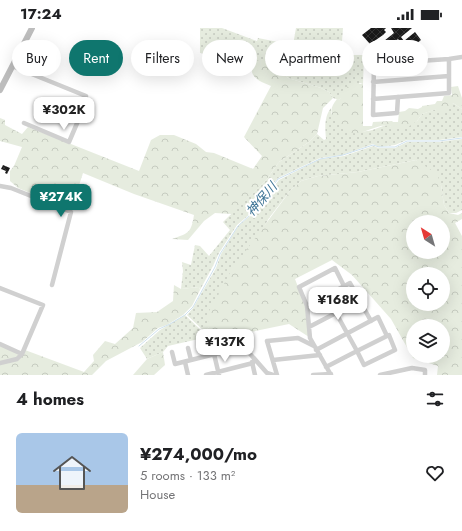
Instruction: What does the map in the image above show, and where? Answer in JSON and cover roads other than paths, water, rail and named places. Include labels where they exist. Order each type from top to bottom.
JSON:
[{"type":"main road","points":[[26,40],[32,28]]},
{"type":"main road","points":[[0,90],[12,66]]},
{"type":"street","points":[[398,97],[397,113],[372,115],[374,64],[462,57]]},
{"type":"street","points":[[373,99],[449,93],[449,59]]},
{"type":"street","points":[[24,123],[69,142],[86,96],[37,76]]},
{"type":"street","points":[[373,82],[449,76]]},
{"type":"street","points":[[0,186],[11,188],[71,212],[52,285]]},
{"type":"street","points":[[313,375],[331,374],[310,338],[307,306],[299,287],[336,268],[344,286]]},
{"type":"street","points":[[307,306],[350,283],[371,321]]},
{"type":"street","points":[[0,288],[42,305],[22,354],[17,359],[0,362]]},
{"type":"street","points":[[309,327],[359,301]]},
{"type":"street","points":[[315,348],[347,333],[378,317],[387,336],[389,335],[395,350],[364,366],[357,351],[347,333],[336,312]]},
{"type":"street","points":[[326,366],[387,336]]},
{"type":"street","points":[[277,375],[267,341],[298,338],[315,348]]},
{"type":"street","points":[[237,339],[267,373],[273,375]]},
{"type":"street","points":[[0,344],[22,354]]},
{"type":"street","points":[[201,345],[204,357]]},
{"type":"street","points":[[172,352],[175,364],[251,345]]},
{"type":"street","points":[[188,348],[191,360]]},
{"type":"street","points":[[214,354],[219,373]]},
{"type":"street","points":[[273,360],[320,355]]},
{"type":"street","points":[[251,356],[255,375]]},
{"type":"street","points":[[185,362],[188,375]]},
{"type":"street","points":[[206,375],[219,373],[253,363]]},
{"type":"street","points":[[380,375],[412,368],[425,370],[425,375]]},
{"type":"waterway","name":"神保川","points":[[139,346],[159,329],[185,315],[193,307],[215,267],[220,254],[238,226],[251,214],[278,179],[320,159],[343,155],[373,145],[379,147],[395,147],[407,141],[439,141],[462,138]]}]
